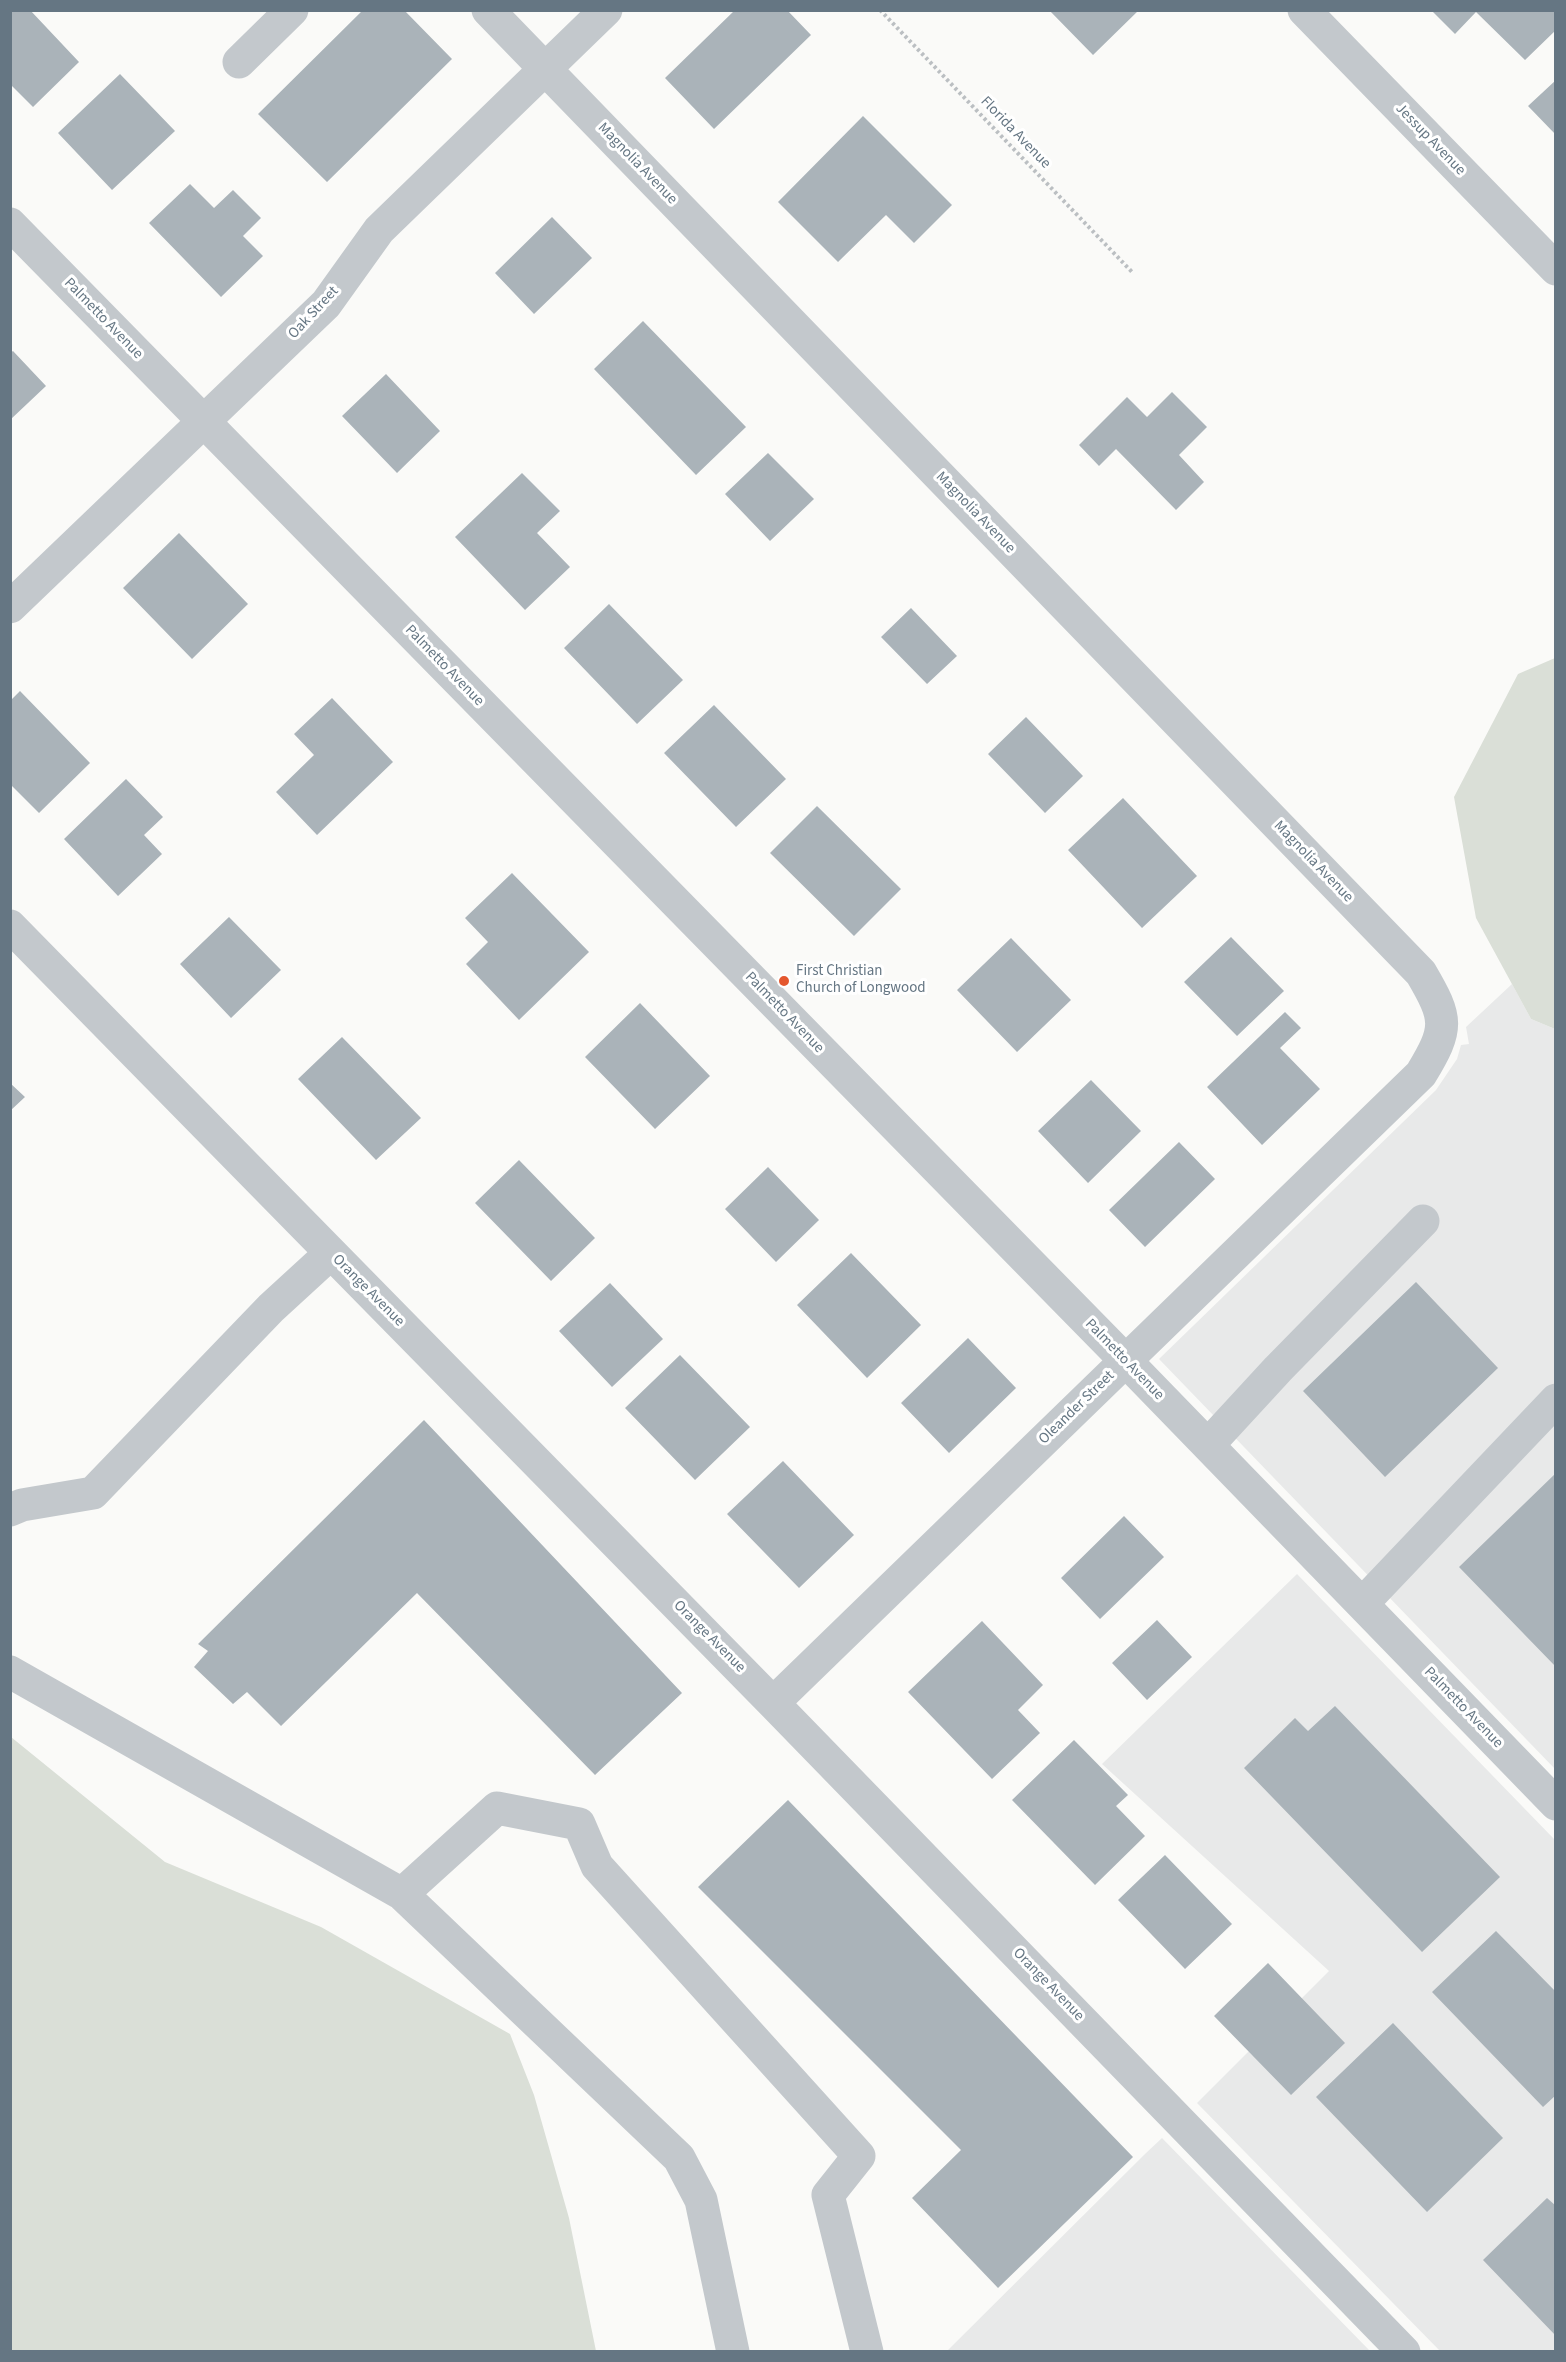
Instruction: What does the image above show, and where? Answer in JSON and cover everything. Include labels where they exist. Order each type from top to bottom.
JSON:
[{"type":"street","points":[[239,62],[292,10]]},
{"type":"street","name":"Magnolia Avenue","points":[[488,10],[1421,974],[1438,1003],[1442,1028]]},
{"type":"street","name":"Oak Street","points":[[10,607],[326,304],[379,230],[606,10]]},
{"type":"street","name":"Jessup Avenue","points":[[1304,10],[1556,269]]},
{"type":"street","name":"Palmetto Avenue","points":[[10,224],[1126,1361],[1556,1804]]},
{"type":"street","name":"Orange Avenue","points":[[10,926],[773,1703],[1404,2352]]},
{"type":"street","name":"Oleander Street","points":[[773,1703],[1421,1074],[1437,1048],[1442,1028]]},
{"type":"street","points":[[1208,1445],[1278,1369],[1423,1221]]},
{"type":"street","points":[[10,1510],[22,1505],[93,1493],[271,1308],[331,1253]]},
{"type":"street","points":[[1362,1604],[1556,1400]]},
{"type":"street","points":[[10,1672],[402,1894],[679,2158],[700,2200],[733,2352]]},
{"type":"street","points":[[402,1894],[497,1808],[579,1824],[597,1866],[859,2156],[828,2196],[867,2352]]},
{"type":"path","name":"Florida Avenue","points":[[880,10],[1133,273]]},
{"type":"shaded area","points":[[1555,658],[1555,1029],[1531,1019],[1476,918],[1454,797],[1518,674]]},
{"type":"shaded area","points":[[1512,984],[1531,1019],[1555,1029],[1555,1769],[1159,1359],[1436,1090],[1457,1059],[1461,1045],[1469,1044],[1466,1027]]},
{"type":"shaded area","points":[[1297,1574],[1555,1840],[1555,2351],[1440,2351],[1197,2103],[1329,1971],[1102,1764]]},
{"type":"shaded area","points":[[11,1737],[165,1862],[321,1927],[510,2034],[534,2095],[569,2218],[596,2351],[11,2351]]},
{"type":"shaded area","points":[[1162,2138],[1370,2351],[947,2351],[1145,2154]]},
{"type":"building","points":[[10,10],[30,10],[79,62],[33,107],[10,84]]},
{"type":"building","points":[[363,10],[404,10],[452,59],[327,182],[258,114]]},
{"type":"building","points":[[735,10],[787,10],[811,35],[714,129],[665,78]]},
{"type":"building","points":[[1049,10],[1139,10],[1093,55]]},
{"type":"building","points":[[1431,10],[1556,10],[1556,30],[1525,60],[1476,12],[1455,34]]},
{"type":"building","points":[[120,74],[175,131],[112,190],[58,133]]},
{"type":"building","points":[[1556,80],[1556,135],[1528,106]]},
{"type":"building","points":[[863,116],[952,205],[914,243],[886,215],[838,262],[778,202]]},
{"type":"building","points":[[190,184],[214,208],[233,190],[261,218],[243,236],[263,256],[221,297],[149,223]]},
{"type":"building","points":[[552,217],[592,258],[534,314],[495,273]]},
{"type":"building","points":[[643,321],[746,427],[696,475],[594,369]]},
{"type":"building","points":[[13,351],[46,386],[10,420],[10,353]]},
{"type":"building","points":[[386,374],[440,431],[397,473],[342,416]]},
{"type":"building","points":[[1172,392],[1207,427],[1179,455],[1204,482],[1176,510],[1116,449],[1099,466],[1079,445],[1127,397],[1147,417]]},
{"type":"building","points":[[768,453],[814,499],[770,541],[725,494]]},
{"type":"building","points":[[522,473],[560,511],[537,533],[570,567],[525,610],[455,537]]},
{"type":"building","points":[[179,533],[248,604],[192,659],[123,588]]},
{"type":"building","points":[[609,604],[683,680],[637,724],[564,648]]},
{"type":"building","points":[[911,608],[957,656],[927,684],[881,637]]},
{"type":"building","points":[[20,691],[90,763],[39,813],[10,784],[10,701]]},
{"type":"building","points":[[332,698],[393,762],[317,835],[276,792],[314,755],[294,734]]},
{"type":"building","points":[[714,705],[786,779],[736,827],[664,753]]},
{"type":"building","points":[[1026,717],[1083,776],[1045,813],[988,754]]},
{"type":"building","points":[[126,779],[163,817],[144,835],[162,854],[118,896],[64,839]]},
{"type":"building","points":[[1123,798],[1197,876],[1142,928],[1068,850]]},
{"type":"building","points":[[817,806],[901,889],[854,936],[770,853]]},
{"type":"building","points":[[512,873],[589,952],[519,1020],[466,964],[488,942],[465,918]]},
{"type":"building","points":[[229,917],[281,970],[231,1018],[180,964]]},
{"type":"building","points":[[1231,937],[1284,991],[1237,1036],[1184,982]]},
{"type":"building","points":[[1011,938],[1071,1000],[1017,1052],[957,990]]},
{"type":"building","points":[[640,1003],[710,1076],[655,1129],[585,1057]]},
{"type":"building","points":[[1285,1012],[1301,1028],[1280,1048],[1320,1089],[1262,1145],[1207,1087]]},
{"type":"building","points":[[342,1037],[421,1118],[376,1160],[298,1079]]},
{"type":"building","points":[[1091,1080],[1141,1131],[1088,1183],[1038,1131]]},
{"type":"building","points":[[10,1083],[25,1097],[10,1111]]},
{"type":"building","points":[[1179,1142],[1215,1179],[1145,1247],[1109,1210]]},
{"type":"building","points":[[519,1160],[595,1238],[551,1281],[475,1203]]},
{"type":"building","points":[[768,1167],[819,1220],[776,1262],[725,1209]]},
{"type":"building","points":[[851,1253],[921,1325],[867,1378],[797,1305]]},
{"type":"building","points":[[1416,1282],[1498,1368],[1385,1477],[1303,1391]]},
{"type":"building","points":[[610,1283],[663,1339],[612,1387],[559,1331]]},
{"type":"building","points":[[968,1338],[1016,1388],[949,1453],[901,1403]]},
{"type":"building","points":[[680,1355],[750,1427],[695,1480],[625,1408]]},
{"type":"building","points":[[424,1420],[682,1693],[595,1775],[417,1593],[281,1726],[247,1692],[233,1704],[194,1667],[208,1651],[198,1644]]},
{"type":"building","points":[[783,1461],[854,1535],[799,1588],[727,1514]]},
{"type":"building","points":[[1556,1473],[1556,1667],[1459,1567]]},
{"type":"building","points":[[1124,1516],[1164,1557],[1100,1619],[1061,1578]]},
{"type":"building","points":[[1157,1620],[1192,1657],[1147,1700],[1112,1663]]},
{"type":"building","points":[[982,1621],[1043,1685],[1018,1710],[1040,1733],[992,1779],[908,1692]]},
{"type":"building","points":[[1335,1706],[1500,1877],[1422,1952],[1244,1768],[1295,1718],[1308,1731]]},
{"type":"building","points":[[1074,1740],[1128,1795],[1116,1806],[1145,1836],[1095,1885],[1012,1800]]},
{"type":"building","points":[[788,1800],[1133,2157],[998,2288],[912,2198],[961,2150],[698,1887]]},
{"type":"building","points":[[1165,1855],[1232,1924],[1185,1969],[1118,1900]]},
{"type":"building","points":[[1496,1931],[1556,1992],[1556,2095],[1543,2107],[1432,1992]]},
{"type":"building","points":[[1268,1963],[1345,2043],[1291,2095],[1214,2016]]},
{"type":"building","points":[[1393,2023],[1503,2138],[1427,2212],[1316,2097]]},
{"type":"building","points":[[1547,2198],[1556,2206],[1556,2336],[1483,2260]]},
{"type":"place","name":"First Christian Church of Longwood","points":[[784,981]]}]
